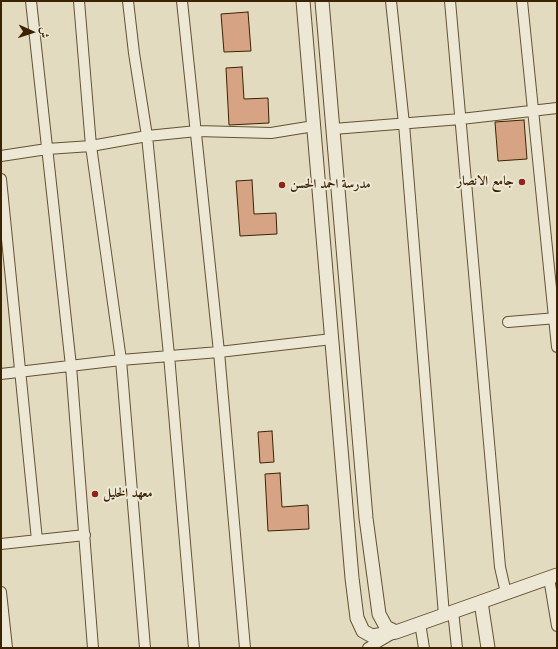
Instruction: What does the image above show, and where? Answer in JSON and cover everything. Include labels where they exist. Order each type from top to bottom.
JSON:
[{"type":"street","points":[[31,1],[71,366],[93,648]]},
{"type":"street","points":[[79,1],[91,146],[121,360],[145,648]]},
{"type":"street","points":[[128,1],[134,53],[147,136],[169,355],[194,648]]},
{"type":"street","points":[[182,1],[197,131],[219,352],[245,648]]},
{"type":"street","points":[[303,1],[356,618],[363,631],[372,636],[396,632]]},
{"type":"street","points":[[322,1],[366,518],[379,614],[386,627],[396,632]]},
{"type":"street","points":[[392,1],[449,613],[458,648]]},
{"type":"street","points":[[450,1],[500,567],[506,593]]},
{"type":"street","points":[[522,1],[557,347]]},
{"type":"street","points":[[332,129],[461,119],[557,108]]},
{"type":"street","points":[[1,156],[47,149],[91,146],[147,136],[197,131],[271,133],[314,126]]},
{"type":"street","points":[[1,179],[37,540]]},
{"type":"street","points":[[508,322],[555,318]]},
{"type":"street","points":[[1,374],[121,360],[219,352],[332,339]]},
{"type":"street","points":[[1,544],[85,535]]},
{"type":"street","points":[[368,648],[396,632],[553,576],[557,626]]},
{"type":"street","points":[[1,592],[7,648]]},
{"type":"street","points":[[481,602],[488,648]]},
{"type":"street","points":[[420,623],[424,648]]},
{"type":"building","points":[[248,12],[251,51],[224,52],[221,14]]},
{"type":"building","points":[[242,67],[244,99],[268,98],[269,123],[229,125],[226,68]]},
{"type":"building","points":[[524,120],[527,159],[498,161],[495,122]]},
{"type":"building","points":[[252,180],[254,214],[276,213],[277,234],[240,236],[236,181]]},
{"type":"building","points":[[272,431],[274,462],[260,463],[258,432]]},
{"type":"building","points":[[280,473],[282,507],[308,505],[309,529],[268,531],[265,474]]},
{"type":"place","name":"جامع الانصار","points":[[522,182]]},
{"type":"place","name":"مدرسة احمد الحسن","points":[[282,185]]},
{"type":"place","name":"معهد الخليل","points":[[95,494]]}]
